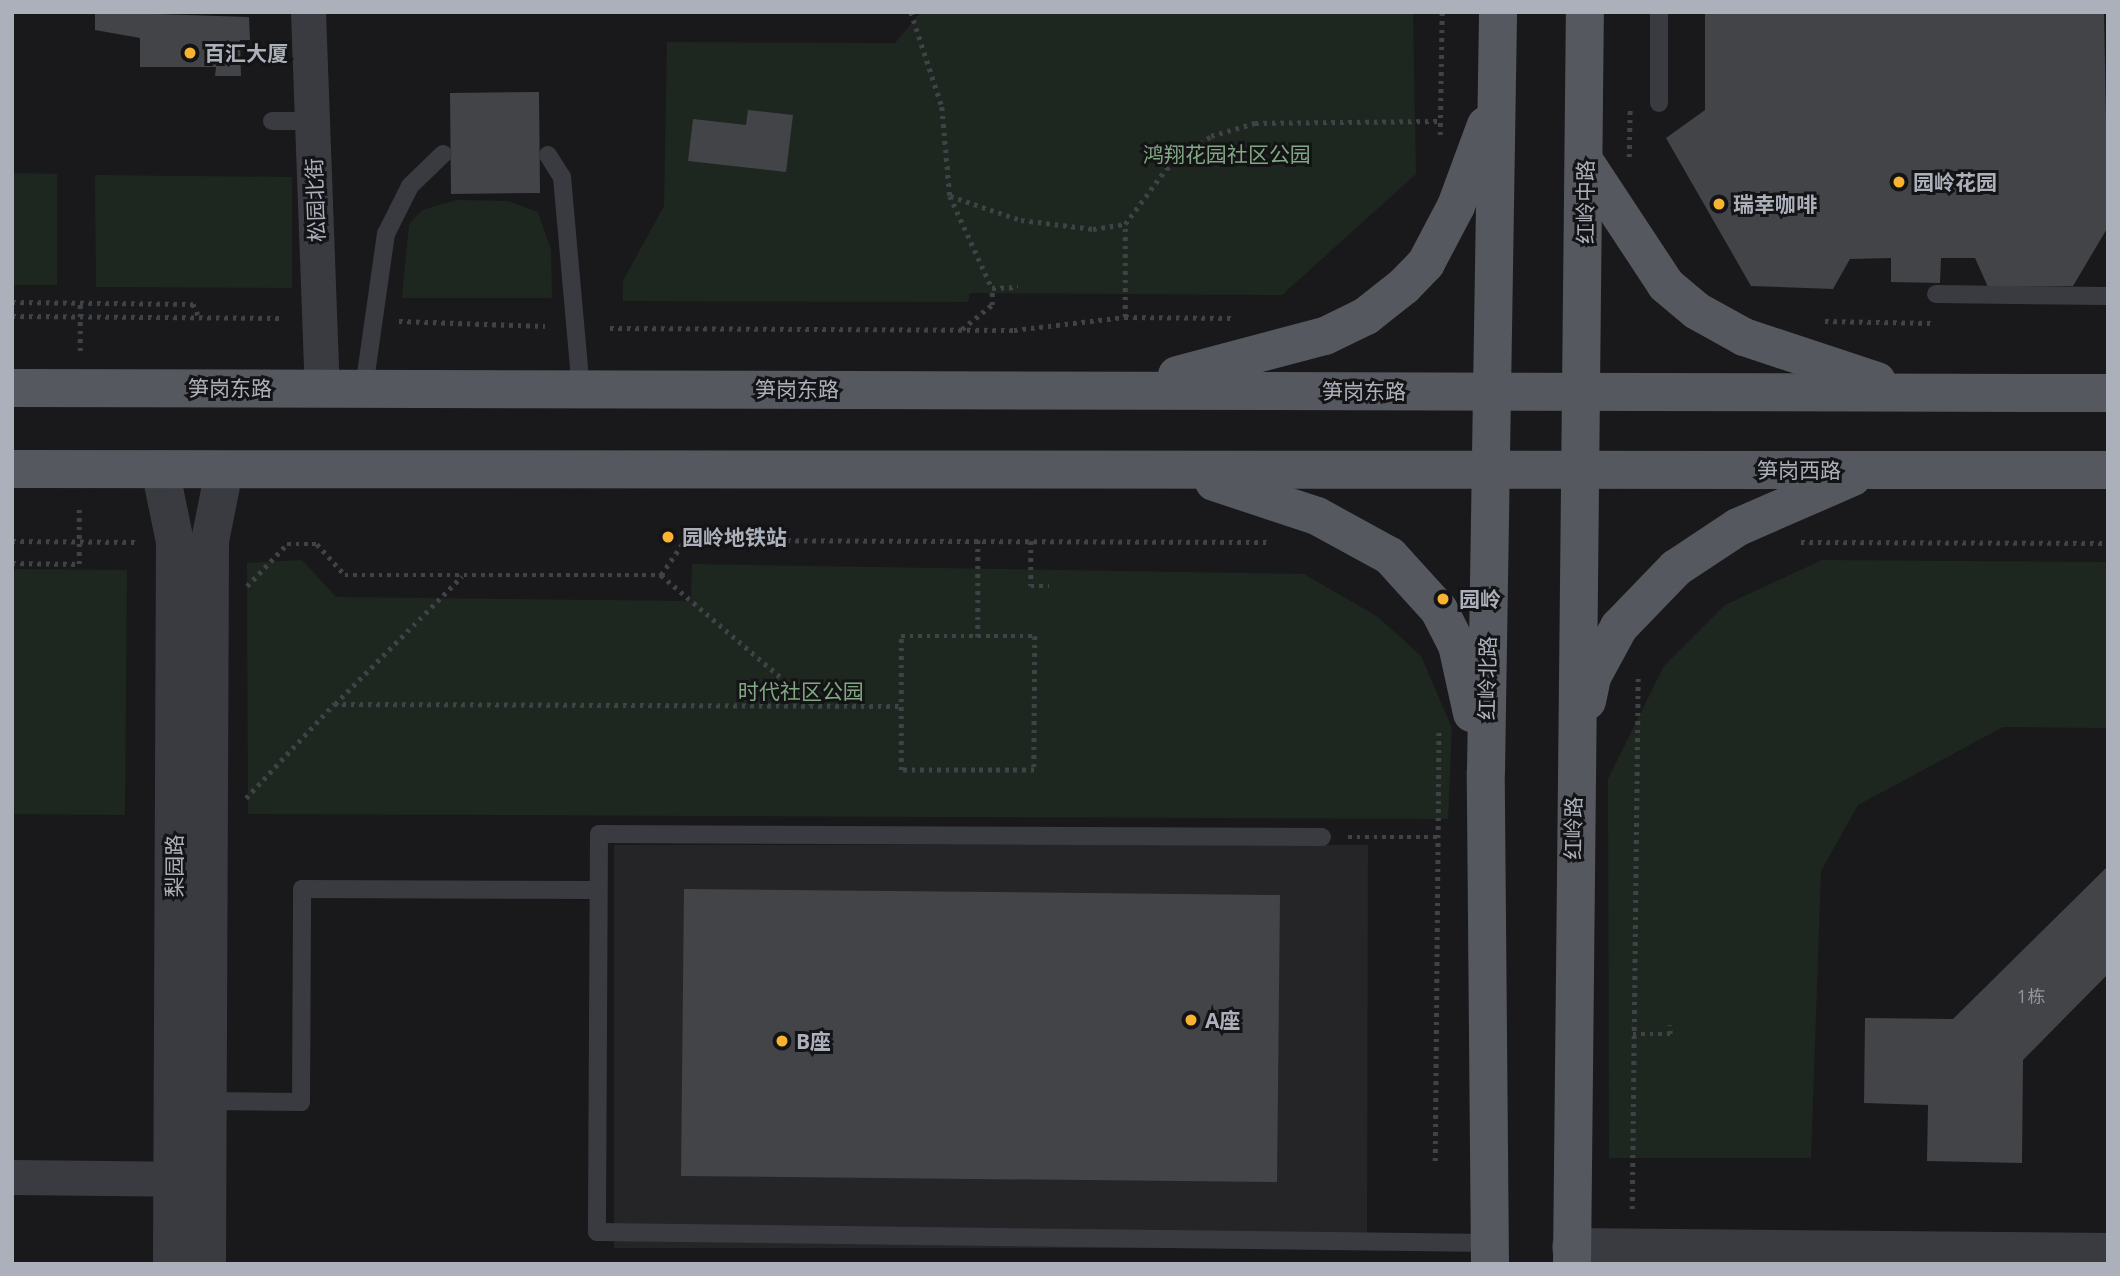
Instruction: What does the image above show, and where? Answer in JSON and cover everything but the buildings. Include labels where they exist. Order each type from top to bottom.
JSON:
[{"type":"main road","points":[[1115,390],[1239,361],[1366,316],[1426,263],[1456,206],[1497,93],[1498,12]]},
{"type":"main road","name":"红岭中路","points":[[1583,392],[1585,12]]},
{"type":"main road","name":"红岭北路","points":[[1490,1253],[1486,771],[1497,93]]},
{"type":"main road","points":[[1585,162],[1666,285],[1697,311],[1755,341],[1912,391]]},
{"type":"main road","name":"笋岗东路","points":[[12,388],[1583,392]]},
{"type":"main road","points":[[1583,392],[2108,393]]},
{"type":"main road","name":"红岭路","points":[[1572,1255],[1574,768],[1583,392]]},
{"type":"main road","points":[[12,469],[1490,469]]},
{"type":"main road","name":"笋岗西路","points":[[1490,469],[2108,470]]},
{"type":"main road","points":[[1574,768],[1592,677],[1619,627],[1672,572],[1738,527],[1868,470]]},
{"type":"main road","points":[[1178,471],[1317,516],[1390,555],[1418,582],[1457,645],[1486,771]]},
{"type":"street","name":"松园北街","points":[[308,12],[322,388]]},
{"type":"street","name":"梨园路","points":[[160,469],[175,542],[191,1179],[208,1264]]},
{"type":"street","name":"梨园路","points":[[172,1264],[207,1101],[210,541],[224,471]]},
{"type":"street","points":[[12,1177],[191,1179]]},
{"type":"street","points":[[1572,1255],[2108,1252]]},
{"type":"lane","points":[[1659,12],[1659,103]]},
{"type":"lane","points":[[272,121],[312,121]]},
{"type":"lane","points":[[363,388],[386,234],[410,186],[443,154]]},
{"type":"lane","points":[[548,155],[562,177],[581,389]]},
{"type":"lane","points":[[1936,294],[2108,296]]},
{"type":"lane","points":[[1322,837],[599,834],[597,1232],[1490,1253]]},
{"type":"lane","points":[[207,1101],[301,1102],[302,889],[598,890]]},
{"type":"path","points":[[911,12],[942,107],[950,196],[992,288],[992,305],[961,329]]},
{"type":"path","points":[[1439,147],[1442,12]]},
{"type":"path","points":[[1629,162],[1630,95]]},
{"type":"path","points":[[1125,317],[1125,224],[1166,169],[1210,136],[1255,123],[1440,121]]},
{"type":"path","points":[[950,196],[1021,219],[1093,229],[1125,224]]},
{"type":"path","points":[[992,288],[1018,288]]},
{"type":"path","points":[[12,302],[193,304],[200,318]]},
{"type":"path","points":[[12,316],[288,318]]},
{"type":"path","points":[[610,328],[961,329],[1125,317],[1250,319]]},
{"type":"path","points":[[398,321],[545,326]]},
{"type":"path","points":[[1819,321],[1940,323]]},
{"type":"path","points":[[661,575],[685,540],[1279,542]]},
{"type":"path","points":[[978,540],[978,636]]},
{"type":"path","points":[[12,541],[139,542]]},
{"type":"path","points":[[1031,541],[1031,586],[1049,586]]},
{"type":"path","points":[[1786,542],[2108,543]]},
{"type":"path","points":[[288,544],[317,544],[345,575],[661,575],[813,705]]},
{"type":"path","points":[[12,563],[79,564]]},
{"type":"path","points":[[240,805],[334,704],[463,575]]},
{"type":"path","points":[[901,636],[978,636],[1035,636],[1034,770],[901,770],[901,636]]},
{"type":"path","points":[[1632,1221],[1639,670]]},
{"type":"path","points":[[334,704],[901,706]]},
{"type":"path","points":[[1435,1161],[1439,714]]},
{"type":"path","points":[[1322,837],[1438,838]]},
{"type":"path","points":[[1633,1034],[1670,1034],[1670,1025]]},
{"type":"shaded area","points":[[614,845],[1368,845],[1367,1248],[614,1248]]},
{"type":"green space","name":"鸿翔花园社区公园","points":[[921,12],[1413,12],[1416,174],[1282,295],[970,293],[968,302],[623,301],[623,281],[664,206],[667,42],[895,43]]},
{"type":"green space","points":[[12,173],[57,174],[57,285],[12,285]]},
{"type":"green space","points":[[95,175],[292,177],[292,288],[96,287]]},
{"type":"green space","points":[[456,200],[508,201],[538,212],[551,250],[552,298],[402,298],[409,224],[422,210]]},
{"type":"green space","name":"时代社区公园","points":[[302,560],[336,597],[691,601],[692,564],[1304,574],[1378,617],[1421,656],[1452,728],[1448,819],[248,814],[247,563]]},
{"type":"green space","points":[[1822,560],[2108,562],[2108,728],[2003,727],[1858,805],[1821,871],[1811,1158],[1609,1158],[1608,779],[1664,666],[1725,605]]},
{"type":"green space","points":[[12,569],[127,570],[125,815],[12,814]]},
{"type":"place","name":"百汇大厦","points":[[190,53]]},
{"type":"place","name":"园岭花园","points":[[1899,182]]},
{"type":"place","name":"瑞幸咖啡","points":[[1719,204]]},
{"type":"place","name":"园岭地铁站","points":[[668,537]]},
{"type":"place","name":"园岭","points":[[1443,599]]},
{"type":"place","name":"A座","points":[[1191,1020]]},
{"type":"place","name":"B座","points":[[782,1041]]}]
